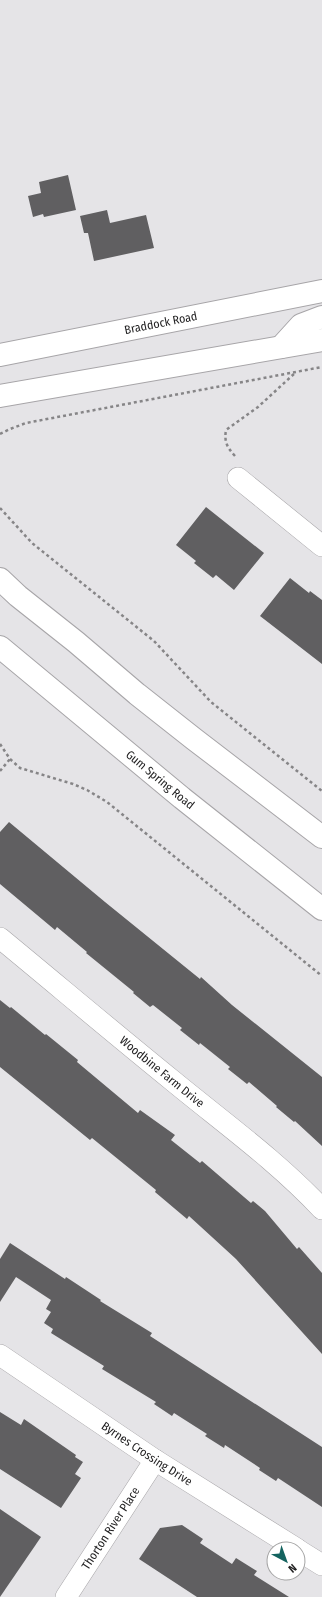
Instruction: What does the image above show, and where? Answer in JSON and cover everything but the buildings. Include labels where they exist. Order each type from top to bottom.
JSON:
[{"type":"main road","name":"Braddock Road","points":[[0,355],[322,291]]},
{"type":"main road","points":[[281,347],[301,325],[322,318]]},
{"type":"main road","points":[[0,396],[322,340]]},
{"type":"main road","points":[[0,579],[18,596],[149,703],[322,837]]},
{"type":"main road","name":"Gum Spring Road","points":[[0,647],[182,798],[322,909]]},
{"type":"street","points":[[239,469],[322,546]]},
{"type":"street","name":"Woodbine Farm Drive","points":[[0,938],[173,1082],[235,1130],[299,1185],[322,1209]]},
{"type":"street","name":"Byrnes Crossing Drive","points":[[0,1355],[155,1460],[284,1541]]},
{"type":"street","name":"Thorton River Place","points":[[66,1597],[155,1460]]},
{"type":"street","name":"Byrnes Crossing Drive","points":[[306,1555],[322,1565]]},
{"type":"path","points":[[0,434],[26,423],[322,367]]},
{"type":"path","points":[[239,469],[225,442],[226,430],[258,407],[295,372]]},
{"type":"path","points":[[0,508],[32,543],[154,641],[211,702],[322,791]]},
{"type":"path","points":[[0,744],[10,759],[20,768],[74,784],[106,802],[322,976]]},
{"type":"path","points":[[0,771],[10,759]]}]
